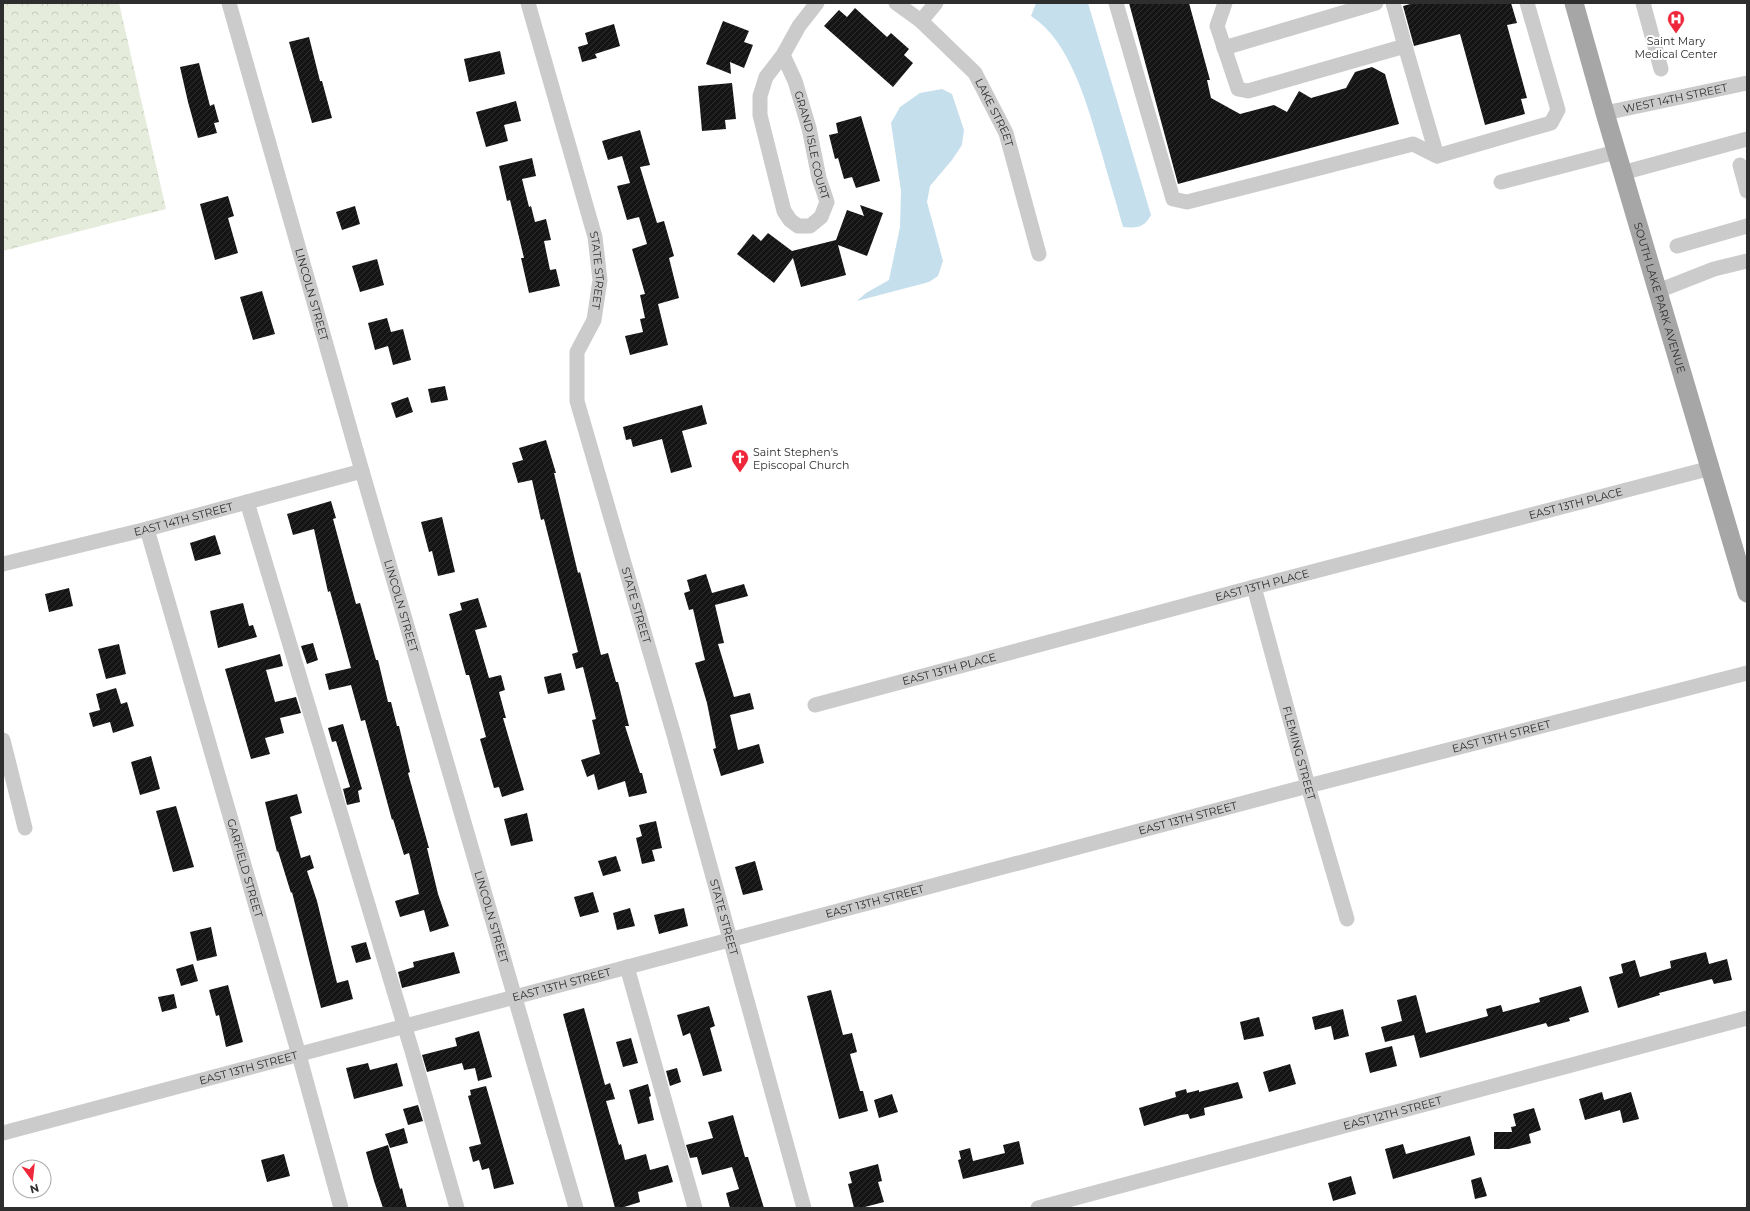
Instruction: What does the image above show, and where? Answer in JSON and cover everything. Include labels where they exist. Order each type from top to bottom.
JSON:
[{"type":"main road","name":"SOUTH LAKE PARK AVENUE","points":[[1574,3],[1622,173],[1747,593]]},
{"type":"street","name":"LINCOLN STREET","points":[[229,3],[362,471],[576,1208]]},
{"type":"street","name":"STATE STREET","points":[[528,3],[595,238],[600,280],[594,320],[577,352],[577,401],[674,735],[804,1208]]},
{"type":"street","name":"GRAND ISLE COURT","points":[[783,55],[795,81],[809,128],[819,178],[827,202],[821,217],[810,226],[798,226],[790,220],[784,211],[760,115],[760,96],[766,77],[783,55],[799,26],[817,3]]},
{"type":"street","name":"LAKE STREET","points":[[896,3],[921,21],[975,73],[1006,133],[1039,254]]},
{"type":"street","points":[[921,21],[936,3]]},
{"type":"street","points":[[1116,3],[1173,199],[1187,202],[1414,144],[1437,156],[1550,123],[1558,110],[1527,3]]},
{"type":"street","points":[[1226,3],[1217,26],[1238,89],[1248,91],[1405,46]]},
{"type":"street","points":[[1224,48],[1376,3]]},
{"type":"street","points":[[1394,3],[1437,156]]},
{"type":"street","points":[[1643,3],[1661,69]]},
{"type":"street","name":"WEST 14TH STREET","points":[[1605,113],[1747,83]]},
{"type":"street","points":[[1622,173],[1747,139]]},
{"type":"street","points":[[1501,182],[1616,152]]},
{"type":"street","points":[[1740,165],[1747,191]]},
{"type":"street","points":[[1677,246],[1747,226]]},
{"type":"street","points":[[1658,291],[1714,269],[1747,261]]},
{"type":"street","name":"EAST 13TH PLACE","points":[[815,705],[1254,587],[1711,468]]},
{"type":"street","name":"EAST 14TH STREET","points":[[3,564],[147,529],[362,471]]},
{"type":"street","points":[[247,502],[404,1027],[456,1208]]},
{"type":"street","name":"GARFIELD STREET","points":[[147,529],[299,1055],[341,1208]]},
{"type":"street","name":"FLEMING STREET","points":[[1254,587],[1308,786],[1347,919]]},
{"type":"street","name":"EAST 13TH STREET","points":[[3,1133],[1308,786],[1747,673]]},
{"type":"street","points":[[3,740],[26,828]]},
{"type":"street","points":[[627,967],[695,1208]]},
{"type":"street","name":"EAST 12TH STREET","points":[[1038,1208],[1747,1018]]},
{"type":"green space","points":[[3,3],[119,3],[166,209],[3,251]]},
{"type":"water","points":[[1036,3],[1088,3],[1151,215],[1143,225],[1136,227],[1123,227],[1084,96],[1067,58],[1057,42],[1045,27],[1031,16]]},
{"type":"water","points":[[942,89],[952,94],[964,130],[962,145],[952,160],[930,186],[927,202],[943,261],[938,276],[929,282],[857,301],[866,293],[889,280],[900,227],[901,191],[891,123],[900,107],[920,93]]},
{"type":"building","points":[[1129,3],[1189,3],[1210,80],[1207,80],[1211,98],[1240,114],[1274,105],[1287,112],[1299,91],[1311,98],[1346,88],[1355,72],[1372,67],[1385,74],[1399,124],[1178,184]]},
{"type":"building","points":[[1414,3],[1511,3],[1517,23],[1507,25],[1527,98],[1521,99],[1525,114],[1485,125],[1460,34],[1414,46],[1403,6]]},
{"type":"building","points":[[855,8],[887,37],[891,33],[909,49],[904,55],[913,63],[893,87],[824,26],[839,10],[847,17]]},
{"type":"building","points":[[723,21],[749,31],[744,42],[753,45],[744,68],[730,62],[731,74],[706,64]]},
{"type":"building","points":[[614,24],[620,46],[595,54],[597,58],[582,62],[578,47],[588,44],[585,33]]},
{"type":"building","points":[[309,37],[320,81],[322,81],[332,118],[312,123],[289,42]]},
{"type":"building","points":[[500,51],[505,74],[469,82],[464,59]]},
{"type":"building","points":[[199,63],[210,106],[214,104],[219,122],[214,123],[217,133],[198,138],[180,67]]},
{"type":"building","points":[[732,83],[736,119],[725,120],[726,129],[702,131],[698,86]]},
{"type":"building","points":[[516,101],[521,121],[504,125],[508,141],[486,147],[476,112]]},
{"type":"building","points":[[861,116],[880,181],[856,188],[852,177],[844,179],[838,158],[835,159],[829,135],[838,133],[836,123]]},
{"type":"building","points":[[640,130],[650,165],[640,167],[657,223],[664,221],[674,256],[669,258],[679,298],[658,304],[668,345],[630,355],[625,336],[643,332],[640,319],[645,318],[640,295],[645,294],[632,249],[647,244],[639,217],[627,220],[617,186],[630,183],[622,156],[608,160],[602,141]]},
{"type":"building","points":[[532,158],[536,176],[522,179],[529,207],[531,206],[535,222],[546,219],[551,240],[544,241],[550,270],[556,269],[560,286],[529,293],[521,258],[524,258],[510,200],[507,201],[499,166]]},
{"type":"building","points":[[228,196],[234,216],[228,218],[238,253],[215,260],[200,204]]},
{"type":"building","points":[[860,205],[883,213],[867,256],[838,245],[846,275],[801,287],[793,258],[774,283],[737,254],[753,234],[761,241],[768,233],[792,251],[836,240],[847,210],[864,216]]},
{"type":"building","points":[[355,206],[360,224],[342,230],[336,212]]},
{"type":"building","points":[[377,259],[384,285],[360,292],[352,266]]},
{"type":"building","points":[[262,291],[275,334],[253,340],[240,297]]},
{"type":"building","points":[[387,318],[391,332],[403,329],[411,360],[393,365],[388,346],[375,350],[368,323]]},
{"type":"building","points":[[445,386],[448,400],[431,403],[428,389]]},
{"type":"building","points":[[408,397],[413,412],[396,418],[391,403]]},
{"type":"building","points":[[702,405],[707,424],[682,431],[692,467],[671,473],[662,439],[633,447],[631,439],[626,440],[623,427]]},
{"type":"building","points":[[546,440],[556,473],[554,473],[578,573],[580,572],[601,655],[608,653],[616,682],[618,682],[629,726],[625,726],[640,773],[642,773],[647,793],[629,797],[625,781],[598,790],[594,774],[587,777],[581,760],[600,754],[592,720],[596,719],[583,667],[576,669],[572,654],[578,652],[544,519],[541,520],[532,480],[518,483],[512,463],[523,460],[519,448]]},
{"type":"building","points":[[331,501],[336,518],[333,519],[356,604],[360,603],[376,660],[378,660],[388,702],[391,702],[397,726],[399,726],[410,772],[408,773],[429,848],[427,848],[438,894],[449,926],[430,932],[424,910],[400,917],[395,901],[419,894],[409,853],[404,855],[393,819],[392,820],[365,720],[361,721],[351,685],[329,690],[325,674],[351,668],[330,591],[328,592],[314,529],[293,535],[287,514]]},
{"type":"building","points":[[442,517],[455,572],[438,576],[432,551],[429,552],[421,522]]},
{"type":"building","points":[[215,535],[221,554],[195,561],[190,543]]},
{"type":"building","points":[[706,574],[712,593],[744,584],[748,596],[715,605],[724,643],[718,644],[734,697],[750,693],[754,709],[730,715],[738,750],[759,744],[764,763],[721,776],[713,749],[716,748],[707,703],[695,663],[705,660],[693,609],[689,610],[684,593],[690,591],[687,580]]},
{"type":"building","points":[[69,588],[73,606],[49,612],[45,594]]},
{"type":"building","points":[[478,598],[487,627],[475,630],[489,678],[501,675],[505,690],[499,692],[506,718],[503,718],[524,790],[502,797],[499,787],[494,788],[480,739],[486,737],[469,675],[466,675],[449,614],[462,610],[460,603]]},
{"type":"building","points":[[243,603],[249,626],[253,625],[257,637],[218,648],[210,611]]},
{"type":"building","points":[[313,643],[318,660],[307,664],[301,646]]},
{"type":"building","points":[[119,644],[126,674],[106,679],[98,649]]},
{"type":"building","points":[[280,654],[283,666],[266,670],[275,702],[296,697],[301,713],[280,718],[284,733],[265,738],[270,754],[251,759],[225,669]]},
{"type":"building","points":[[561,673],[565,690],[548,694],[544,677]]},
{"type":"building","points":[[116,688],[121,704],[127,702],[134,726],[113,733],[110,722],[93,727],[89,713],[100,710],[96,694]]},
{"type":"building","points":[[343,724],[362,789],[358,791],[360,802],[347,805],[343,789],[350,787],[336,741],[332,742],[328,728]]},
{"type":"building","points":[[151,756],[160,789],[140,795],[131,762]]},
{"type":"building","points":[[297,794],[302,813],[290,817],[301,858],[310,855],[314,868],[307,871],[317,901],[337,983],[348,980],[353,999],[321,1008],[292,892],[291,893],[278,851],[277,852],[265,802]]},
{"type":"building","points":[[176,806],[194,867],[173,872],[156,811]]},
{"type":"building","points":[[527,813],[533,841],[511,846],[504,819]]},
{"type":"building","points":[[656,821],[662,848],[652,850],[655,861],[642,864],[636,838],[642,836],[639,825]]},
{"type":"building","points":[[616,856],[621,871],[603,876],[598,861]]},
{"type":"building","points":[[755,861],[763,890],[743,895],[735,867]]},
{"type":"building","points":[[593,892],[599,912],[580,917],[574,897]]},
{"type":"building","points":[[630,908],[635,926],[617,930],[613,913]]},
{"type":"building","points":[[684,908],[688,926],[659,934],[654,915]]},
{"type":"building","points":[[211,927],[217,956],[197,961],[190,932]]},
{"type":"building","points":[[366,942],[371,959],[356,963],[351,946]]},
{"type":"building","points":[[454,952],[460,973],[402,988],[398,972],[414,967],[413,962]]},
{"type":"building","points":[[1706,952],[1709,964],[1727,959],[1732,980],[1714,984],[1712,979],[1659,993],[1660,995],[1618,1008],[1609,977],[1623,973],[1621,964],[1635,960],[1640,977],[1671,968],[1670,961]]},
{"type":"building","points":[[193,964],[198,981],[181,986],[176,969]]},
{"type":"building","points":[[228,985],[243,1042],[226,1047],[219,1015],[216,1016],[209,990]]},
{"type":"building","points":[[1581,986],[1589,1012],[1569,1018],[1570,1021],[1548,1027],[1546,1023],[1420,1058],[1414,1035],[1385,1042],[1381,1027],[1402,1021],[1397,1000],[1416,995],[1426,1033],[1488,1016],[1486,1009],[1501,1005],[1503,1012],[1540,1002],[1539,998]]},
{"type":"building","points":[[831,990],[843,1035],[852,1033],[857,1052],[850,1054],[860,1091],[863,1091],[868,1111],[839,1119],[807,996]]},
{"type":"building","points":[[174,994],[177,1008],[162,1012],[158,997]]},
{"type":"building","points":[[709,1006],[715,1026],[710,1028],[722,1071],[703,1076],[690,1033],[683,1036],[677,1015]]},
{"type":"building","points":[[584,1008],[605,1085],[610,1083],[615,1099],[606,1101],[625,1160],[646,1154],[650,1170],[668,1165],[673,1182],[638,1192],[640,1202],[621,1208],[615,1208],[563,1014]]},
{"type":"building","points":[[1343,1009],[1349,1036],[1334,1040],[1331,1026],[1315,1030],[1312,1017]]},
{"type":"building","points":[[1259,1017],[1264,1036],[1244,1040],[1240,1022]]},
{"type":"building","points":[[479,1031],[492,1077],[478,1081],[475,1068],[464,1070],[462,1063],[427,1072],[422,1055],[457,1046],[455,1038]]},
{"type":"building","points":[[631,1038],[638,1063],[623,1067],[616,1042]]},
{"type":"building","points":[[1392,1046],[1397,1066],[1370,1073],[1365,1053]]},
{"type":"building","points":[[368,1063],[370,1070],[397,1063],[403,1086],[354,1099],[346,1068]]},
{"type":"building","points":[[1290,1064],[1296,1084],[1269,1092],[1263,1072]]},
{"type":"building","points":[[677,1068],[681,1082],[670,1086],[666,1071]]},
{"type":"building","points":[[1238,1082],[1243,1098],[1204,1108],[1205,1115],[1190,1119],[1188,1114],[1181,1115],[1144,1126],[1139,1108],[1176,1097],[1175,1092],[1186,1089],[1187,1093],[1199,1090],[1199,1092]]},
{"type":"building","points":[[648,1084],[654,1120],[638,1124],[629,1090]]},
{"type":"building","points":[[486,1086],[514,1184],[494,1189],[489,1168],[482,1170],[479,1160],[473,1162],[469,1147],[481,1144],[468,1096],[471,1095],[470,1090]]},
{"type":"building","points":[[1602,1092],[1604,1100],[1631,1092],[1639,1119],[1623,1123],[1620,1110],[1585,1120],[1579,1099]]},
{"type":"building","points":[[892,1094],[898,1112],[879,1118],[874,1100]]},
{"type":"building","points":[[418,1105],[423,1121],[408,1125],[403,1109]]},
{"type":"building","points":[[1534,1108],[1541,1130],[1529,1134],[1531,1143],[1509,1149],[1494,1149],[1494,1132],[1512,1132],[1511,1127],[1516,1126],[1513,1114]]},
{"type":"building","points":[[733,1115],[745,1157],[748,1157],[764,1208],[730,1208],[726,1193],[739,1189],[732,1167],[702,1175],[697,1157],[690,1158],[686,1145],[713,1138],[708,1122]]},
{"type":"building","points":[[404,1128],[408,1143],[390,1148],[385,1134]]},
{"type":"building","points":[[1470,1136],[1475,1155],[1393,1179],[1385,1149],[1403,1144],[1406,1154]]},
{"type":"building","points":[[1019,1141],[1024,1164],[963,1179],[958,1160],[961,1159],[959,1151],[970,1148],[973,1161],[1005,1153],[1003,1145]]},
{"type":"building","points":[[388,1145],[400,1189],[402,1188],[407,1208],[383,1208],[374,1181],[366,1152]]},
{"type":"building","points":[[284,1154],[290,1176],[267,1182],[261,1160]]},
{"type":"building","points":[[878,1164],[882,1181],[878,1182],[884,1202],[861,1208],[854,1208],[848,1184],[852,1183],[849,1172]]},
{"type":"building","points":[[1351,1176],[1356,1194],[1333,1201],[1328,1183]]},
{"type":"building","points":[[1481,1177],[1487,1196],[1475,1199],[1471,1180]]},
{"type":"place","name":"Saint Mary Medical Center","points":[[1676,34]]},
{"type":"place","name":"Saint Stephen's Episcopal Church","points":[[740,473]]}]
